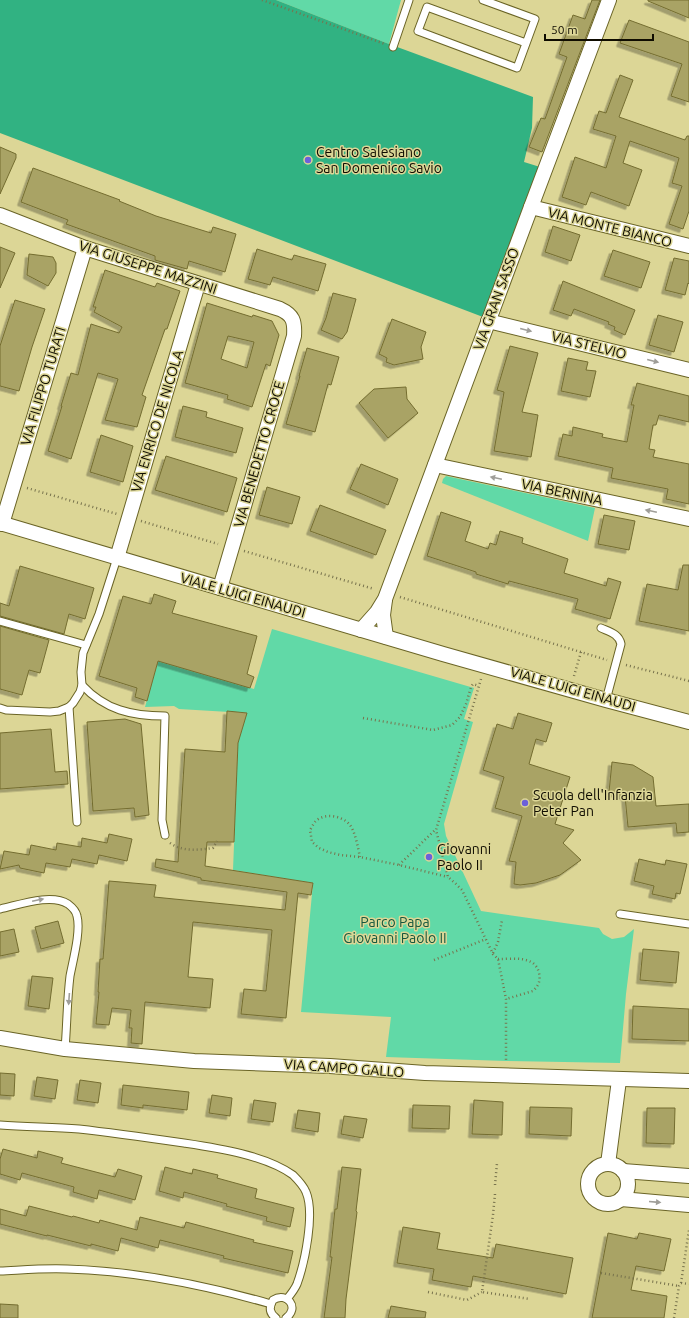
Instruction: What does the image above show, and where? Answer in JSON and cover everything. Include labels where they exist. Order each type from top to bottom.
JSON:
[{"type":"street","name":"VIA GRAN SASSO","points":[[386,637],[383,615],[387,595],[609,0]]},
{"type":"street","name":"VIA MONTE BIANCO","points":[[531,207],[689,246]]},
{"type":"street","name":"VIA GIUSEPPE MAZZINI","points":[[0,215],[85,248],[280,309],[287,312],[293,320]]},
{"type":"street","name":"VIA FILIPPO TURATI","points":[[1,524],[85,248]]},
{"type":"street","name":"VIA ENRICO DE NICOLA","points":[[117,558],[198,284]]},
{"type":"street","name":"VIA BENEDETTO CROCE","points":[[220,588],[294,336],[295,326],[293,320]]},
{"type":"street","name":"VIA STELVIO","points":[[488,321],[689,370]]},
{"type":"street","name":"VIA BERNINA","points":[[435,465],[689,519]]},
{"type":"street","name":"VIALE LUIGI EINAUDI","points":[[1,524],[386,637],[483,672],[606,698],[689,722]]},
{"type":"street","name":"VIA GRAN SASSO","points":[[361,630],[377,612],[387,595]]},
{"type":"street","name":"VIA CAMPO GALLO","points":[[0,1038],[65,1049],[194,1061],[330,1066],[425,1073],[689,1082]]},
{"type":"street","points":[[608,1164],[619,1080]]},
{"type":"street","points":[[608,1164],[616,1166],[623,1171],[628,1182],[625,1194],[621,1199],[616,1203],[604,1204],[593,1198],[589,1191],[588,1180],[592,1172],[599,1166],[608,1164]]},
{"type":"street","points":[[623,1171],[689,1176]]},
{"type":"street","points":[[621,1199],[689,1205]]},
{"type":"lane","points":[[393,47],[409,0]]},
{"type":"lane","points":[[483,0],[535,19],[517,68],[418,31],[427,7],[526,43]]},
{"type":"lane","points":[[0,708],[6,710],[50,712],[59,711],[69,707],[80,692],[82,685],[81,663],[86,645],[100,614],[117,558]]},
{"type":"lane","points":[[0,621],[86,645]]},
{"type":"lane","points":[[601,628],[616,634],[620,639],[620,649],[606,698]]},
{"type":"lane","points":[[82,685],[96,699],[120,710],[133,714],[164,716],[162,820],[165,835]]},
{"type":"lane","points":[[69,707],[77,822]]},
{"type":"lane","points":[[0,908],[46,899],[56,899],[68,903],[74,909],[77,916],[78,927],[70,977],[65,1049]]},
{"type":"lane","points":[[620,914],[689,924]]},
{"type":"lane","points":[[0,1125],[78,1130],[210,1147],[253,1157],[276,1165],[288,1172],[294,1176],[306,1191],[310,1207],[309,1227],[302,1269],[296,1285],[287,1299]]},
{"type":"lane","points":[[0,1271],[66,1268],[112,1272],[210,1288],[271,1304]]},
{"type":"lane","points":[[276,1318],[271,1314],[271,1304],[276,1298],[284,1298],[287,1299],[292,1305],[290,1315],[286,1318]]},
{"type":"path","points":[[262,0],[393,47]]},
{"type":"path","points":[[21,486],[122,516]]},
{"type":"path","points":[[137,520],[581,652],[689,681]]},
{"type":"path","points":[[574,676],[581,652]]},
{"type":"path","points":[[399,865],[436,830],[483,672]]},
{"type":"path","points":[[363,718],[433,730],[452,725],[460,717],[473,684],[479,686]]},
{"type":"path","points":[[360,857],[350,824],[340,818],[329,816],[317,820],[310,830],[312,842],[319,848],[328,852],[399,865],[448,877],[462,890],[493,954],[498,959],[506,999],[506,1063]]},
{"type":"path","points":[[436,830],[448,877]]},
{"type":"path","points":[[165,835],[167,842],[176,847],[194,850],[213,848],[217,841]]},
{"type":"path","points":[[493,954],[498,942],[502,920]]},
{"type":"path","points":[[434,960],[486,939]]},
{"type":"path","points":[[498,959],[523,959],[530,961],[536,966],[539,972],[539,984],[533,991],[506,999]]},
{"type":"path","points":[[495,1185],[497,1162]]},
{"type":"path","points":[[482,1292],[494,1215],[495,1194]]},
{"type":"path","points":[[674,1318],[689,1230]]},
{"type":"path","points":[[601,1273],[679,1286]]},
{"type":"path","points":[[681,1283],[689,1284]]},
{"type":"path","points":[[428,1292],[466,1300],[482,1292],[530,1299]]},
{"type":"green space","name":"Centro Salesiano San Domenico Savio","points":[[0,0],[276,0],[389,44],[533,97],[532,128],[524,162],[540,167],[483,317],[0,133]]},
{"type":"green space","points":[[276,0],[401,0],[389,44]]},
{"type":"green space","points":[[446,476],[595,508],[588,541],[442,483]]},
{"type":"green space","name":"Parco Papa Giovanni Paolo II","points":[[272,629],[474,688],[464,719],[473,722],[444,824],[446,836],[481,911],[599,928],[603,934],[612,939],[624,937],[634,929],[626,994],[620,1063],[386,1057],[391,1017],[301,1012],[313,883],[233,870],[238,743],[246,713],[179,709],[174,706],[145,707],[158,661],[254,689]]},
{"type":"building","points":[[592,0],[600,0],[542,152],[529,147],[541,118],[545,119],[567,57],[559,54],[573,15],[585,19]]},
{"type":"building","points":[[689,0],[689,18],[648,1]]},
{"type":"building","points":[[629,20],[689,42],[689,102],[671,96],[682,64],[620,43]]},
{"type":"building","points":[[620,75],[633,80],[619,117],[685,140],[687,136],[689,136],[689,211],[683,229],[669,224],[682,186],[672,183],[679,158],[630,141],[623,163],[642,170],[629,206],[591,192],[586,205],[562,197],[575,157],[606,168],[616,136],[593,129],[599,111],[606,113]]},
{"type":"building","points":[[0,147],[16,154],[16,158],[0,194]]},
{"type":"building","points":[[33,168],[120,200],[119,201],[156,216],[211,233],[213,227],[236,234],[225,272],[189,261],[187,269],[155,260],[155,256],[66,224],[68,220],[21,202]]},
{"type":"building","points":[[553,226],[580,235],[571,261],[545,252]]},
{"type":"building","points":[[0,247],[15,253],[0,288]]},
{"type":"building","points":[[257,249],[292,260],[294,255],[326,264],[318,291],[273,277],[270,285],[248,279]]},
{"type":"building","points":[[613,250],[650,262],[641,288],[604,276]]},
{"type":"building","points":[[29,254],[53,257],[56,263],[56,273],[48,286],[27,275]]},
{"type":"building","points":[[674,258],[689,261],[689,284],[688,283],[685,295],[665,290]]},
{"type":"building","points":[[105,270],[155,287],[157,283],[180,291],[142,395],[146,397],[137,427],[105,420],[118,379],[98,373],[71,459],[48,451],[71,373],[78,375],[91,324],[119,333],[122,327],[94,312],[96,307],[93,307]]},
{"type":"building","points":[[563,281],[635,310],[625,335],[614,330],[615,327],[608,324],[609,322],[574,309],[571,316],[553,310]]},
{"type":"building","points":[[333,293],[356,299],[347,332],[342,339],[321,330]]},
{"type":"building","points":[[15,300],[45,309],[19,391],[0,386],[0,346]]},
{"type":"building","points":[[207,303],[252,317],[253,315],[272,321],[279,335],[270,366],[266,364],[252,407],[227,399],[228,395],[185,383]],"holes":[[[228,336],[254,342],[247,368],[221,359]]]},
{"type":"building","points":[[658,315],[683,322],[674,352],[649,345]]},
{"type":"building","points":[[392,319],[426,332],[421,347],[423,359],[394,365],[386,362],[387,358],[379,354]]},
{"type":"building","points":[[510,346],[538,353],[522,412],[538,415],[531,457],[494,451],[504,392],[497,390]]},
{"type":"building","points":[[307,348],[339,357],[331,385],[328,384],[315,432],[286,424]]},
{"type":"building","points":[[568,358],[588,362],[586,370],[596,371],[590,397],[561,391]]},
{"type":"building","points":[[637,383],[689,396],[689,422],[659,415],[656,425],[653,425],[649,449],[655,450],[653,457],[689,464],[689,504],[666,499],[668,489],[611,478],[613,468],[558,456],[563,434],[572,436],[573,427],[603,434],[602,437],[627,442],[634,405],[631,405]]},
{"type":"building","points":[[406,387],[407,399],[418,413],[388,438],[359,403],[374,389]]},
{"type":"building","points":[[183,406],[207,412],[206,417],[243,428],[236,453],[175,437]]},
{"type":"building","points":[[101,435],[133,446],[123,482],[90,472]]},
{"type":"building","points":[[166,456],[237,478],[227,512],[155,490]]},
{"type":"building","points":[[361,464],[398,479],[388,505],[350,489]]},
{"type":"building","points":[[267,487],[300,497],[292,524],[259,515]]},
{"type":"building","points":[[320,505],[386,530],[376,555],[310,531]]},
{"type":"building","points":[[441,512],[471,522],[465,541],[488,549],[490,543],[496,545],[500,531],[523,538],[522,543],[568,559],[564,573],[606,586],[608,578],[621,582],[610,619],[575,609],[578,599],[509,581],[508,584],[427,556]]},
{"type":"building","points":[[604,515],[635,521],[629,550],[598,544]]},
{"type":"building","points":[[683,565],[689,565],[689,631],[639,621],[647,584],[678,590]]},
{"type":"building","points":[[20,566],[94,588],[85,619],[69,614],[64,634],[0,616],[0,603],[9,606]]},
{"type":"building","points":[[154,594],[176,601],[172,613],[257,636],[247,674],[254,677],[250,688],[158,661],[147,701],[135,697],[137,688],[99,676],[123,596],[151,604]]},
{"type":"building","points":[[0,626],[49,640],[40,673],[29,670],[22,695],[0,689]]},
{"type":"building","points":[[227,711],[247,713],[238,743],[234,842],[207,842],[205,866],[313,883],[311,895],[298,893],[286,1018],[241,1014],[244,989],[266,991],[272,930],[193,922],[188,977],[213,979],[210,1008],[145,1002],[142,1044],[131,1043],[132,1028],[129,1028],[131,1010],[112,1008],[109,1025],[96,1024],[100,959],[103,959],[109,881],[156,885],[154,897],[285,910],[287,892],[201,880],[201,878],[155,867],[156,859],[178,862],[185,749],[225,752]]},
{"type":"building","points":[[518,713],[552,723],[546,742],[536,739],[529,764],[570,777],[555,824],[574,830],[563,843],[581,860],[560,875],[536,883],[520,885],[514,884],[516,862],[509,861],[522,816],[495,808],[504,777],[483,770],[497,724],[513,729]]},
{"type":"building","points":[[125,719],[141,724],[149,815],[135,817],[134,808],[93,811],[87,722]]},
{"type":"building","points":[[51,729],[55,772],[67,771],[68,784],[0,789],[0,733]]},
{"type":"building","points":[[612,762],[633,765],[653,777],[656,806],[689,804],[689,832],[677,833],[676,823],[628,827],[625,796],[609,792]]},
{"type":"building","points":[[109,834],[132,839],[127,861],[99,855],[97,864],[72,859],[70,867],[46,863],[44,873],[20,868],[19,865],[0,869],[4,851],[29,855],[31,845],[56,850],[57,843],[81,847],[82,838],[107,843]]},
{"type":"building","points":[[639,859],[665,865],[666,860],[687,864],[680,894],[676,893],[675,899],[652,894],[654,886],[634,881]]},
{"type":"building","points":[[58,921],[64,943],[41,949],[35,927]]},
{"type":"building","points":[[14,929],[19,952],[0,956],[0,932]]},
{"type":"building","points":[[643,949],[679,952],[676,983],[640,980]]},
{"type":"building","points":[[32,976],[53,978],[49,1009],[28,1006]]},
{"type":"building","points":[[633,1006],[689,1009],[689,1041],[632,1039]]},
{"type":"building","points":[[0,1073],[15,1074],[14,1096],[0,1095]]},
{"type":"building","points":[[37,1077],[58,1080],[55,1099],[34,1096]]},
{"type":"building","points":[[80,1080],[101,1083],[98,1103],[77,1100]]},
{"type":"building","points":[[123,1085],[189,1092],[187,1110],[143,1105],[143,1108],[121,1105]]},
{"type":"building","points":[[212,1095],[232,1098],[230,1116],[209,1113]]},
{"type":"building","points":[[254,1100],[276,1103],[273,1122],[251,1119]]},
{"type":"building","points":[[474,1100],[503,1102],[502,1135],[472,1134]]},
{"type":"building","points":[[413,1105],[450,1106],[449,1129],[412,1128]]},
{"type":"building","points":[[530,1107],[572,1108],[571,1136],[529,1134]]},
{"type":"building","points":[[647,1108],[675,1108],[674,1144],[646,1143]]},
{"type":"building","points":[[298,1110],[320,1113],[318,1132],[295,1128]]},
{"type":"building","points":[[344,1116],[367,1119],[363,1138],[341,1134]]},
{"type":"building","points":[[3,1149],[37,1158],[38,1151],[63,1158],[61,1163],[115,1177],[118,1169],[142,1176],[135,1200],[99,1190],[97,1199],[73,1192],[74,1187],[22,1173],[20,1180],[0,1174],[0,1159]]},
{"type":"building","points":[[165,1167],[192,1174],[193,1169],[218,1175],[217,1178],[257,1189],[255,1198],[294,1208],[290,1227],[266,1221],[267,1217],[226,1206],[227,1204],[184,1192],[183,1198],[159,1191]]},
{"type":"building","points":[[342,1167],[361,1169],[345,1318],[324,1318],[332,1257],[330,1257],[335,1209],[337,1209]]},
{"type":"building","points":[[29,1206],[99,1223],[100,1220],[137,1230],[140,1217],[184,1228],[186,1222],[254,1240],[253,1242],[293,1251],[288,1273],[223,1258],[224,1256],[160,1240],[158,1248],[121,1238],[118,1251],[91,1244],[91,1246],[47,1236],[0,1224],[0,1209],[26,1216]]},
{"type":"building","points":[[403,1227],[440,1233],[437,1249],[493,1258],[496,1244],[573,1258],[566,1294],[473,1276],[471,1287],[432,1280],[434,1269],[397,1263]]},
{"type":"building","points":[[608,1233],[637,1239],[639,1233],[671,1239],[664,1271],[636,1266],[631,1290],[667,1296],[664,1318],[592,1318]]},
{"type":"building","points":[[0,1304],[18,1305],[18,1318],[0,1318]]},
{"type":"building","points":[[391,1306],[426,1312],[425,1318],[388,1318]]},
{"type":"place","name":"Centro Salesiano San Domenico Savio","points":[[308,160]]},
{"type":"place","name":"Scuola dell'Infanzia Peter Pan","points":[[525,803]]},
{"type":"place","name":"Giovanni Paolo II","points":[[429,857]]}]
